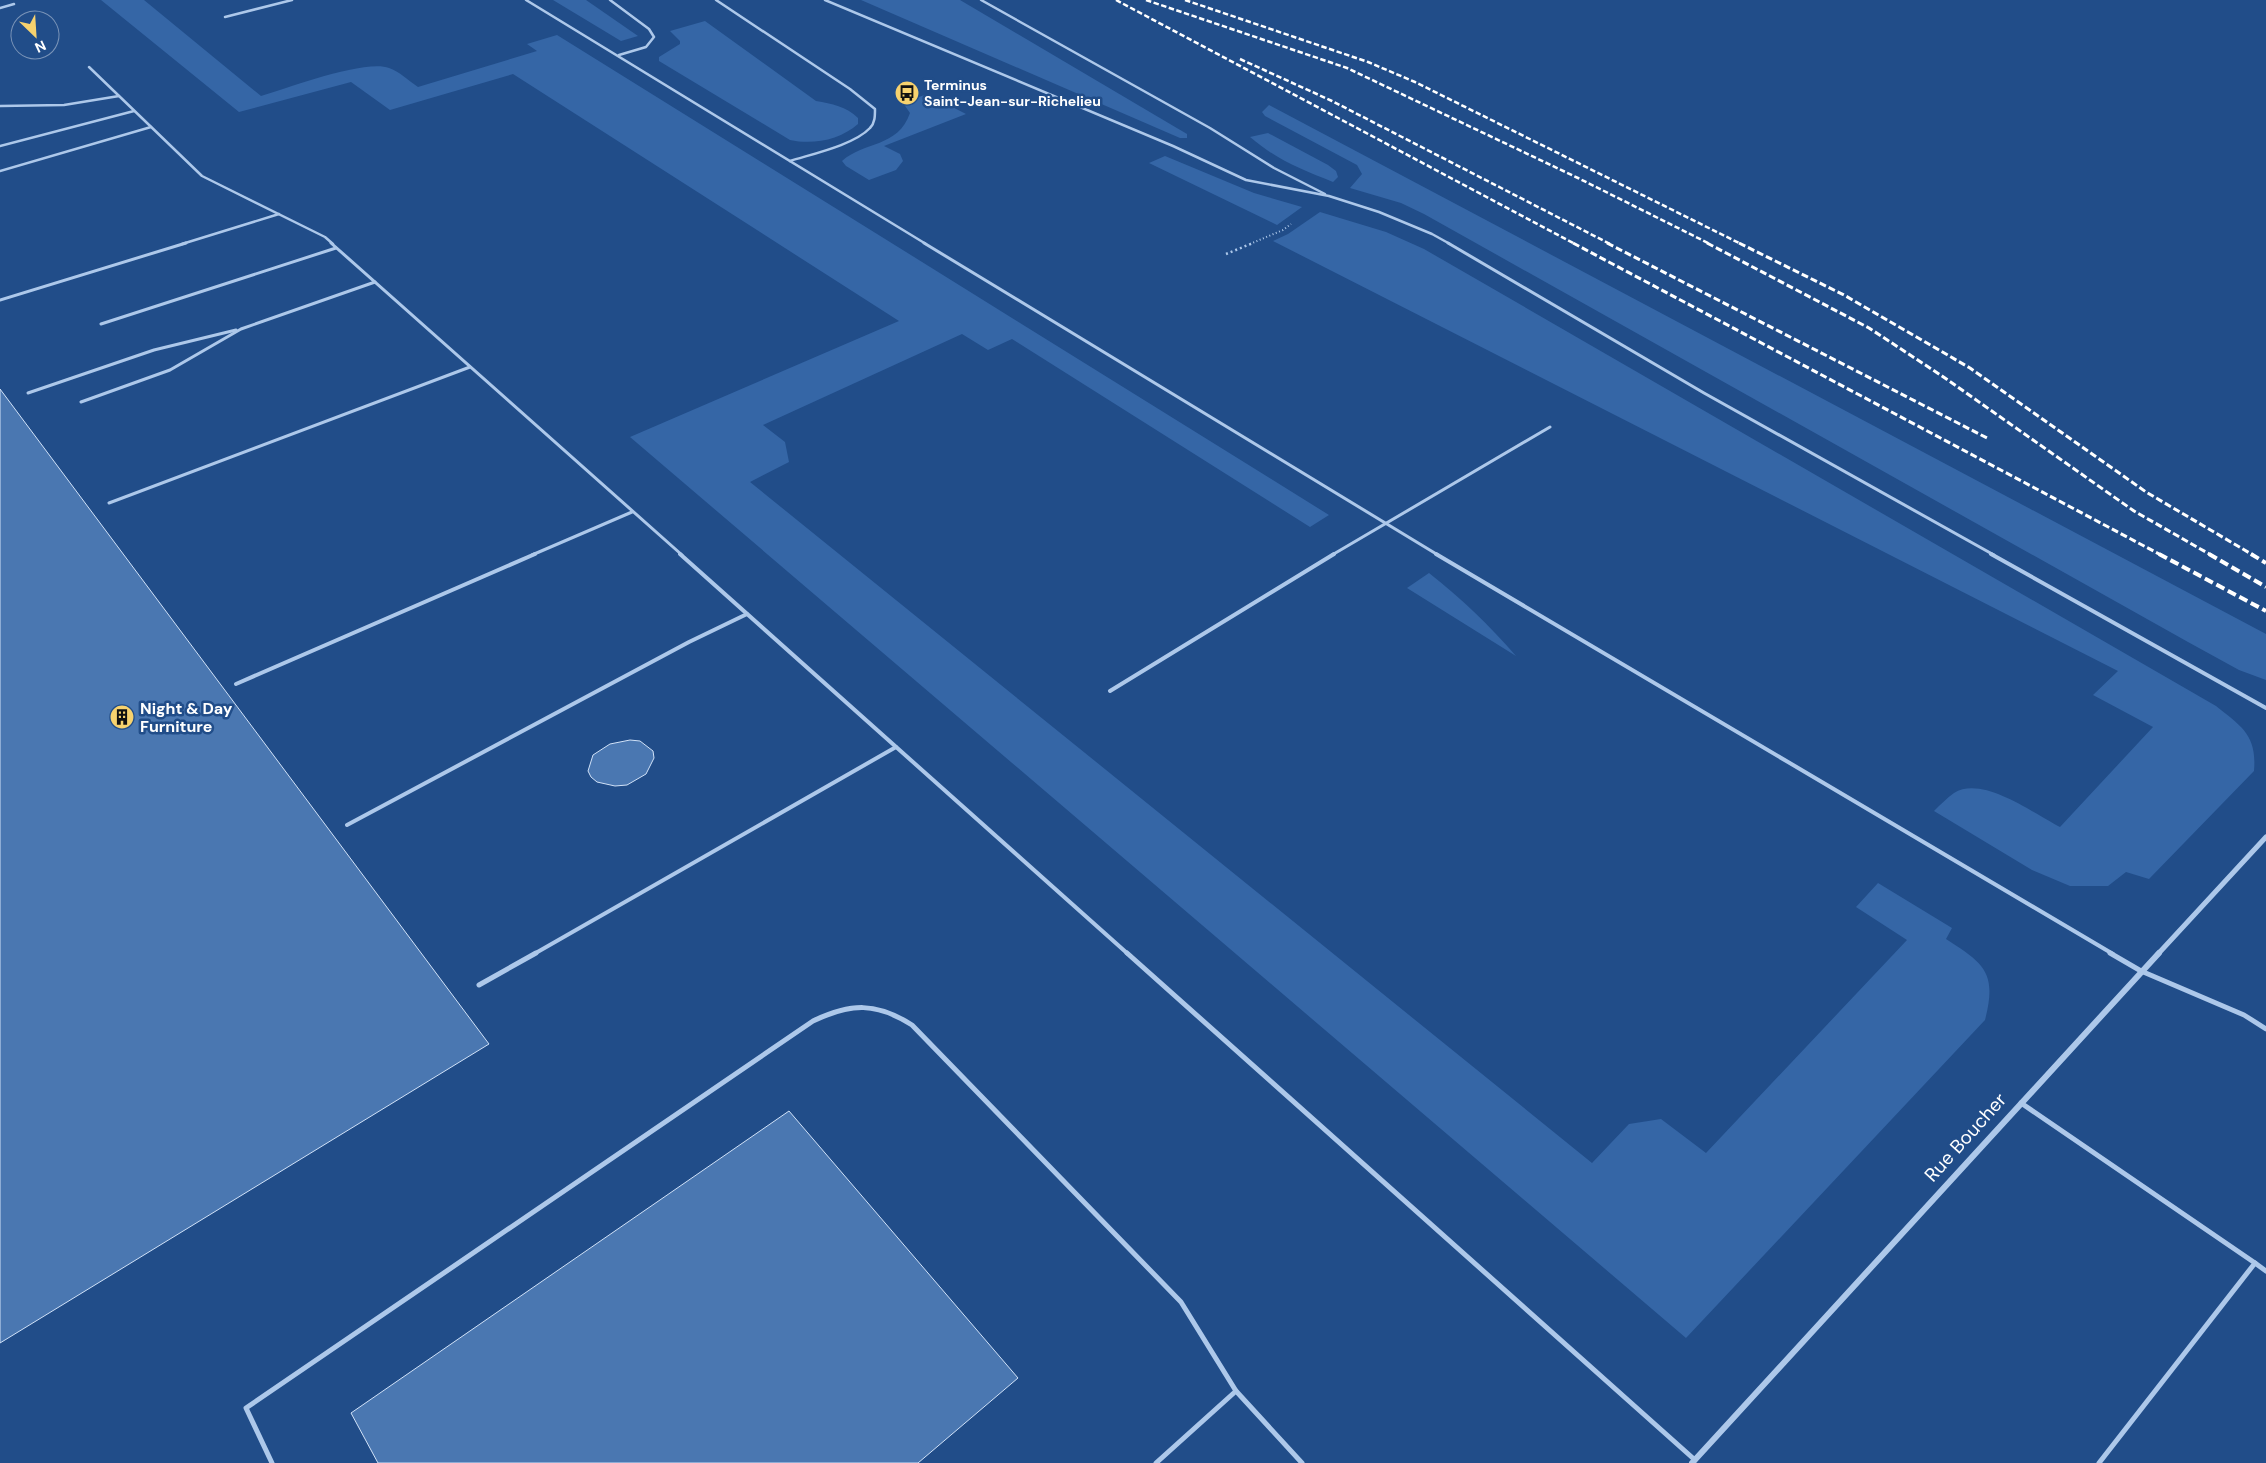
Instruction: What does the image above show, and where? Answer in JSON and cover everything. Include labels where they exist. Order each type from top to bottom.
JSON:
[{"type":"street","name":"Rue Boucher","points":[[1693,1462],[2020,1102],[2266,837]]},
{"type":"lane","points":[[225,17],[292,0]]},
{"type":"lane","points":[[526,0],[619,55],[1386,525],[2017,896],[2141,971],[2244,1015],[2266,1029]]},
{"type":"lane","points":[[610,0],[649,29],[654,37],[646,47],[619,55]]},
{"type":"lane","points":[[716,0],[850,89],[875,110],[875,120],[869,128],[846,142],[790,161]]},
{"type":"lane","points":[[825,0],[1173,146],[1246,180],[1329,196],[1379,212],[1440,239],[1490,266],[1704,393],[2266,708]]},
{"type":"lane","points":[[981,0],[1210,128],[1274,168],[1329,196]]},
{"type":"lane","points":[[0,8],[14,4]]},
{"type":"lane","points":[[89,67],[202,176],[324,237],[1693,1462]]},
{"type":"lane","points":[[0,106],[64,105],[119,96]]},
{"type":"lane","points":[[0,146],[134,111]]},
{"type":"lane","points":[[0,170],[151,127]]},
{"type":"lane","points":[[0,300],[279,214]]},
{"type":"lane","points":[[101,324],[336,248]]},
{"type":"lane","points":[[28,393],[154,350],[241,328],[375,282]]},
{"type":"lane","points":[[81,402],[170,370],[241,328]]},
{"type":"lane","points":[[109,503],[470,367]]},
{"type":"lane","points":[[1110,691],[1322,561],[1550,427]]},
{"type":"lane","points":[[236,684],[632,512]]},
{"type":"lane","points":[[347,825],[688,642],[747,614]]},
{"type":"lane","points":[[479,985],[896,747]]},
{"type":"lane","points":[[272,1463],[246,1408],[813,1021],[842,1008],[858,1007],[888,1011],[912,1025],[1181,1302],[1236,1390],[1302,1463]]},
{"type":"lane","points":[[2020,1102],[2266,1271]]},
{"type":"lane","points":[[2099,1463],[2255,1263]]},
{"type":"lane","points":[[1156,1463],[1236,1390]]},
{"type":"shaded area","points":[[101,0],[144,0],[261,96],[345,71],[378,66],[393,69],[418,87],[537,51],[527,44],[557,35],[1329,515],[1310,527],[1012,339],[988,350],[962,334],[763,425],[785,442],[789,462],[750,482],[1592,1163],[1629,1124],[1661,1119],[1706,1153],[1907,940],[1856,907],[1878,883],[1952,928],[1946,939],[1979,963],[1985,971],[1989,991],[1985,1020],[1686,1338],[630,437],[899,321],[513,74],[390,110],[351,82],[239,112]]},
{"type":"shaded area","points":[[553,0],[586,0],[638,36],[621,41]]},
{"type":"shaded area","points":[[861,0],[960,0],[1187,134],[1187,138],[1180,138]]},
{"type":"shaded area","points":[[705,21],[816,101],[849,111],[858,118],[858,124],[843,134],[826,140],[808,142],[790,140],[659,61],[659,57],[680,44],[680,41],[670,31]]},
{"type":"shaded area","points":[[927,94],[966,114],[884,146],[900,154],[903,161],[896,170],[869,180],[846,166],[842,161],[860,150],[889,138],[905,124],[910,113],[903,103]]},
{"type":"shaded area","points":[[1269,105],[2266,634],[2266,680],[2239,670],[2188,642],[1424,214],[1401,203],[1350,188],[1362,174],[1357,165],[1265,116],[1262,112]]},
{"type":"shaded area","points":[[1268,133],[1328,165],[1336,171],[1338,177],[1333,182],[1299,168],[1279,158],[1250,137]]},
{"type":"shaded area","points":[[1165,156],[1254,193],[1302,207],[1277,225],[1149,163]]},
{"type":"shaded area","points":[[1320,212],[1386,232],[1424,249],[2216,706],[2246,733],[2253,749],[2254,771],[2149,879],[2126,872],[2108,886],[2070,886],[2032,870],[1934,811],[1954,793],[1966,789],[1979,789],[2008,798],[2060,827],[2153,727],[2093,695],[2118,671],[1273,241],[1288,234]]},
{"type":"shaded area","points":[[1429,573],[1474,612],[1516,656],[1407,588]]},
{"type":"building","name":"Night & Day Furniture","points":[[0,389],[489,1044],[0,1343]]},
{"type":"building","points":[[630,740],[640,741],[653,751],[654,758],[646,774],[627,785],[615,786],[597,782],[591,777],[588,771],[593,755],[610,744]]},
{"type":"building","points":[[789,1111],[1018,1378],[918,1463],[378,1463],[351,1413]]},
{"type":"railway","points":[[1116,0],[1575,244]]},
{"type":"railway","points":[[1146,0],[1347,68],[1578,178],[1710,244]]},
{"type":"railway","points":[[1185,0],[1368,62],[1415,82],[1741,244]]},
{"type":"railway","points":[[1240,59],[1332,101],[1610,244]]},
{"type":"railway","points":[[1573,243],[2161,555]]},
{"type":"railway","points":[[1607,243],[1989,439]]},
{"type":"railway","points":[[1707,243],[1869,328],[1942,376],[2134,511],[2211,555]]},
{"type":"railway","points":[[1739,243],[1844,295],[1970,368],[2146,492],[2253,555]]},
{"type":"railway","points":[[2159,554],[2266,611]]},
{"type":"railway","points":[[2209,554],[2266,587]]},
{"type":"railway","points":[[2251,554],[2266,563]]},
{"type":"place","name":"Terminus Saint-Jean-sur-Richelieu","points":[[907,93]]},
{"type":"place","name":"Night & Day Furniture","points":[[122,717]]}]
